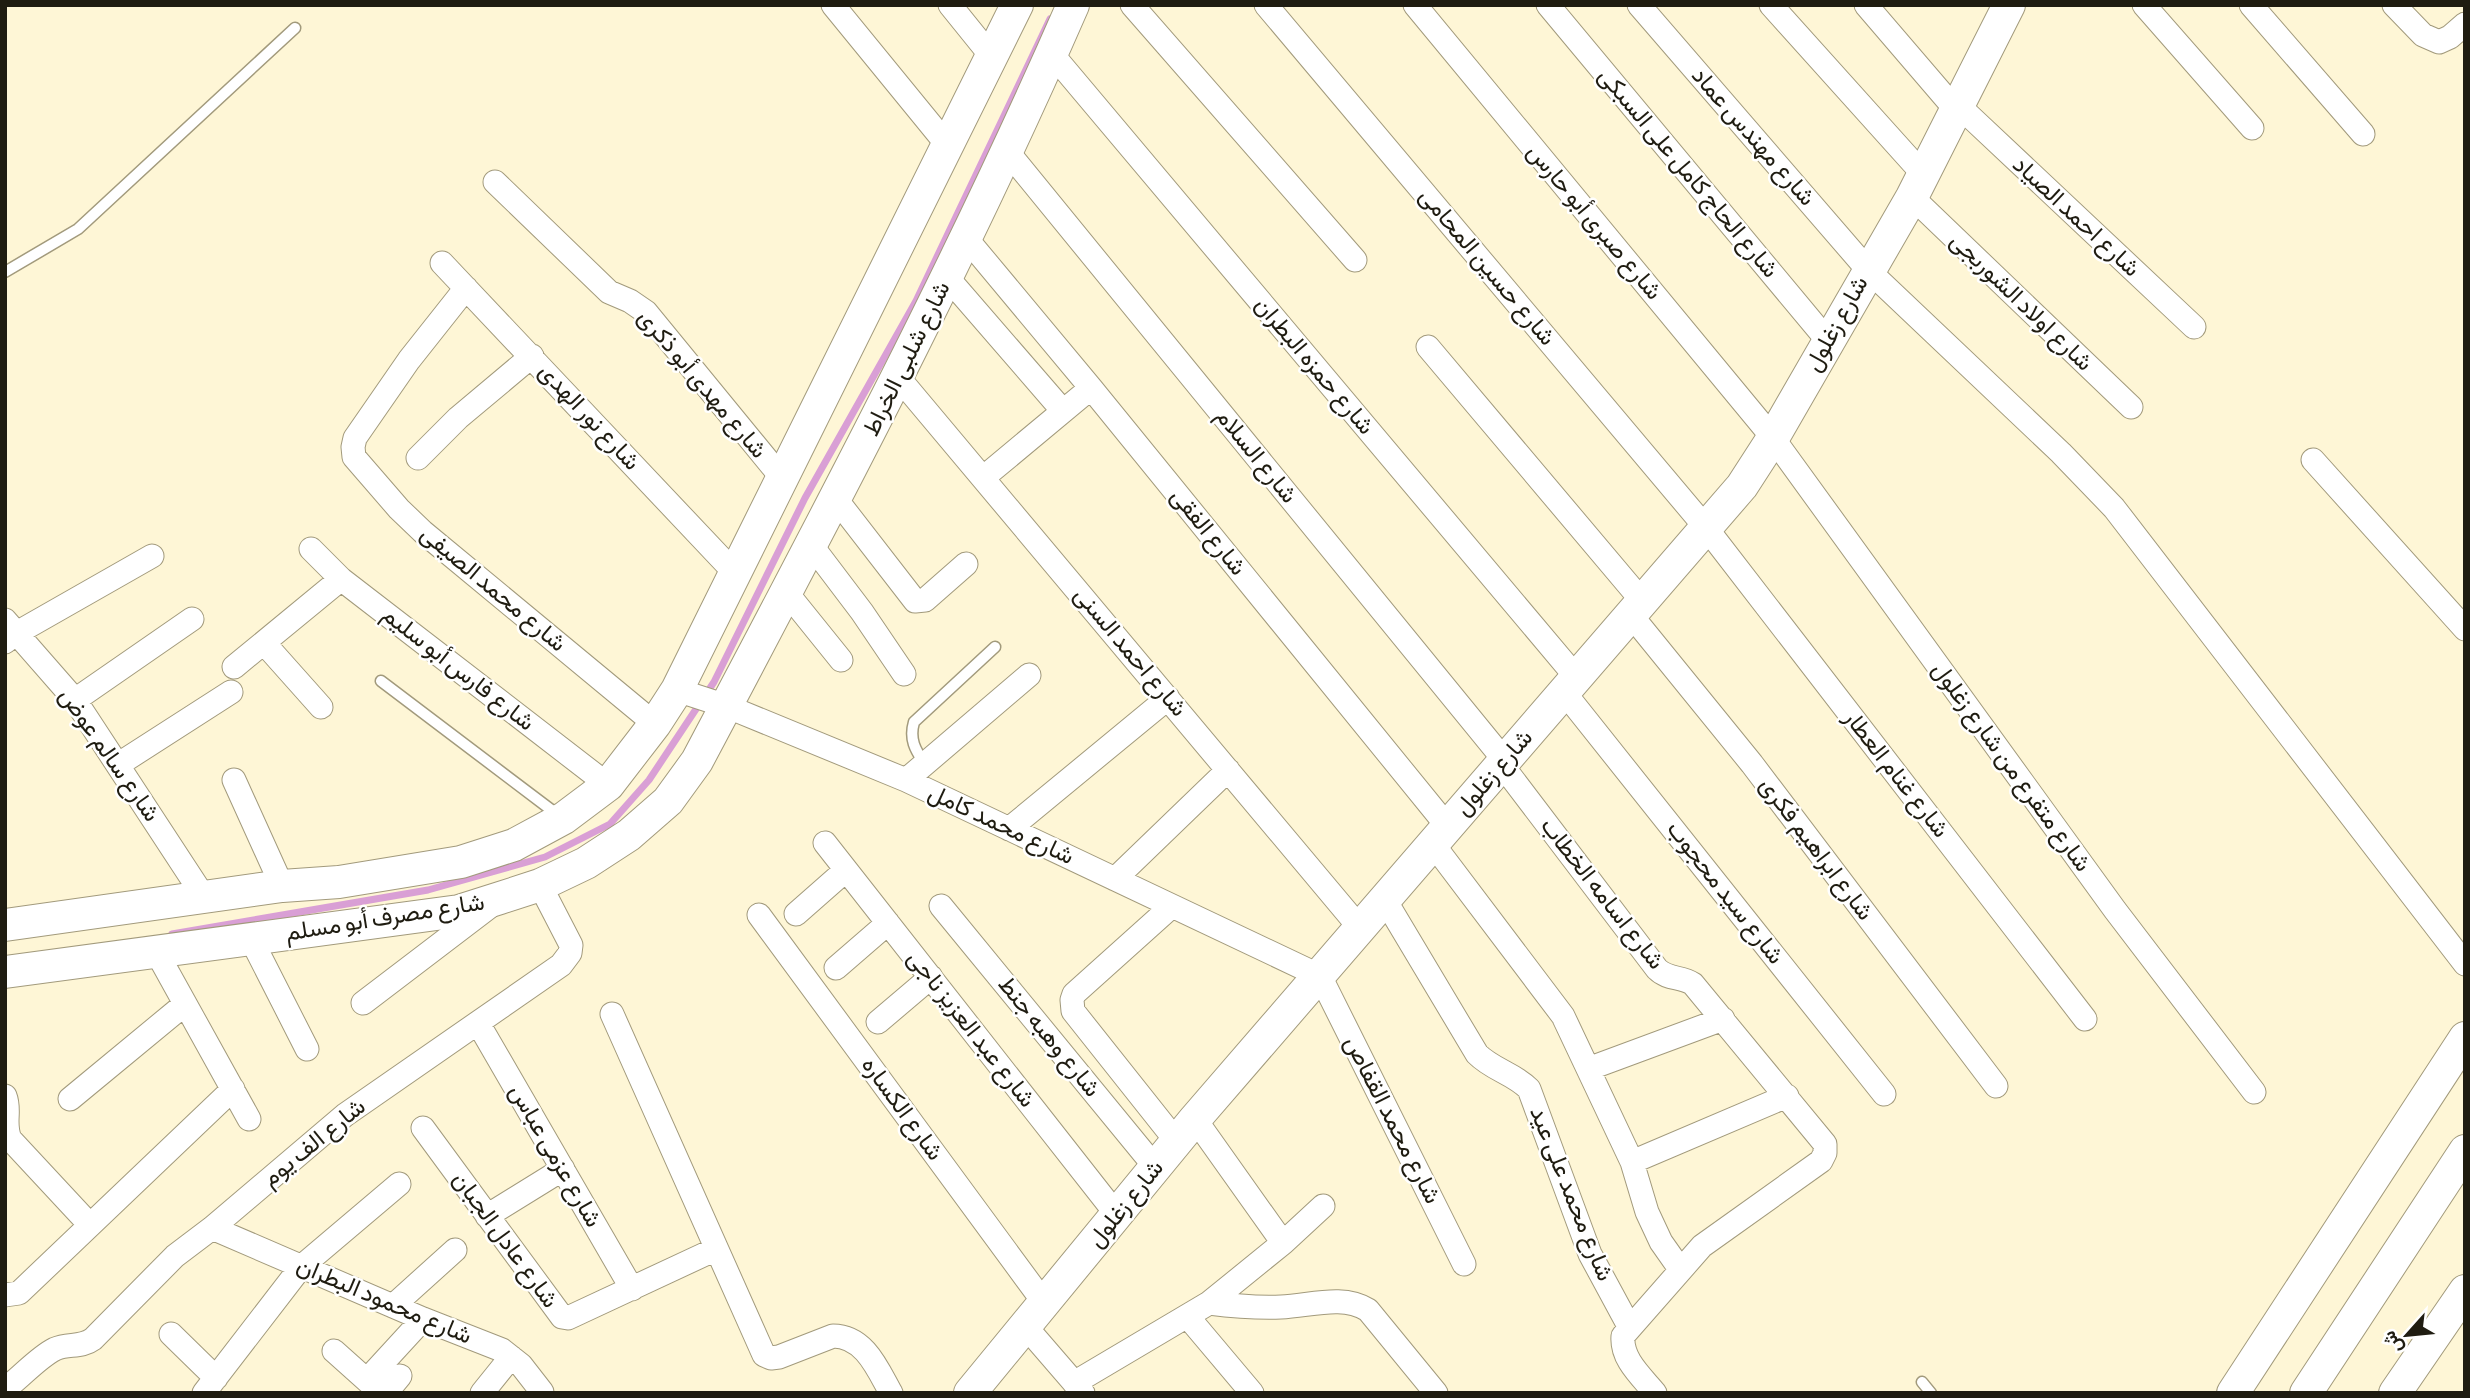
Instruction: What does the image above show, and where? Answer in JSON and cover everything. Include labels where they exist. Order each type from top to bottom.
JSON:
[{"type":"street","points":[[833,5],[949,146]]},
{"type":"street","points":[[950,5],[992,57]]},
{"type":"street","points":[[682,692],[735,573],[1017,5]]},
{"type":"street","name":"شارع شلبى الخراط","points":[[720,704],[787,593],[898,377],[1007,151],[1073,5]]},
{"type":"street","points":[[1132,5],[1355,260]]},
{"type":"street","name":"شارع حسين المحامى","points":[[1266,5],[1707,529]]},
{"type":"street","name":"شارع صبرى أبو حارس","points":[[1415,5],[1773,438]]},
{"type":"street","name":"شارع الحاج كامل على السبكى","points":[[1548,5],[1828,341]]},
{"type":"street","name":"شارع مهندس عماد","points":[[1639,5],[1868,270],[2061,453],[2114,509],[2465,964]]},
{"type":"street","name":"شارع اولاد الشوربجى","points":[[1771,5],[1917,186],[2131,407]]},
{"type":"street","points":[[1866,5],[1957,108]]},
{"type":"street","points":[[2144,5],[2252,128]]},
{"type":"street","points":[[2251,5],[2363,134]]},
{"type":"street","points":[[2394,5],[2423,35],[2439,42],[2450,37],[2465,24]]},
{"type":"street","name":"شارع زغلول","points":[[970,1393],[1186,1130],[1742,486],[1773,438],[1917,186],[2007,6]]},
{"type":"street","name":"شارع حمزه البطران","points":[[1052,54],[1571,685]]},
{"type":"street","name":"شارع احمد الصياد","points":[[1957,108],[2194,327]]},
{"type":"street","name":"شارع السلام","points":[[1007,151],[1503,763]]},
{"type":"street","name":"شارع مهدى أبو ذكرى","points":[[495,182],[609,292],[630,301],[659,325],[669,341],[782,478]]},
{"type":"street","name":"شارع الفقى","points":[[966,238],[1091,388],[1441,836],[1552,999],[1572,1033],[1632,1162],[1647,1212],[1661,1242],[1680,1269]]},
{"type":"street","name":"شارع نور الهدى","points":[[442,263],[735,573]]},
{"type":"street","points":[[947,277],[1063,411]]},
{"type":"street","name":"شارع محمد الصيفى","points":[[466,288],[409,360],[355,438],[354,457],[423,532],[655,724]]},
{"type":"street","name":"شارع ابراهيم فكرى","points":[[1428,347],[1637,609],[1996,1086]]},
{"type":"street","points":[[418,458],[458,418],[532,356]]},
{"type":"street","name":"شارع احمد السنى","points":[[898,377],[1360,929]]},
{"type":"street","points":[[984,477],[1091,388]]},
{"type":"street","name":"شارع متفرع من شارع زغلول","points":[[1773,438],[2115,910],[2254,1092]]},
{"type":"street","points":[[2314,460],[2465,629]]},
{"type":"street","points":[[836,499],[915,601],[925,600],[966,564]]},
{"type":"street","name":"شارع غنام العطار","points":[[1707,529],[2085,1019]]},
{"type":"street","points":[[812,546],[904,674]]},
{"type":"street","name":"شارع فارس أبو سليم","points":[[312,549],[341,579],[608,785]]},
{"type":"street","points":[[8,632],[152,556]]},
{"type":"street","points":[[234,667],[341,579]]},
{"type":"street","points":[[787,593],[841,660]]},
{"type":"street","points":[[75,700],[192,619]]},
{"type":"street","name":"شارع سالم عوض","points":[[8,632],[75,700],[204,897]]},
{"type":"street","points":[[264,643],[321,707]]},
{"type":"street","points":[[906,780],[1029,675]]},
{"type":"street","name":"شارع سيد محجوب","points":[[1571,685],[1884,1094]]},
{"type":"street","points":[[119,764],[231,692]]},
{"type":"street","name":"شارع مصرف أبو مسلم","points":[[5,972],[251,939],[514,845],[564,818],[608,785],[682,692]]},
{"type":"street","name":"شارع محمد كامل","points":[[682,692],[720,704],[906,780],[1320,975]]},
{"type":"street","points":[[1009,829],[1168,698]]},
{"type":"street","name":"شارع مصرف أبو مسلم","points":[[5,925],[282,886],[342,907],[459,911],[540,885],[586,863],[629,835],[668,801],[697,761],[720,704]]},
{"type":"street","name":"شارع اسامه الخطاب","points":[[1503,763],[1657,969],[1670,978],[1686,979],[1693,984],[1825,1143],[1825,1153],[1821,1161],[1702,1246],[1680,1269]]},
{"type":"street","points":[[1115,879],[1228,770]]},
{"type":"street","points":[[234,780],[282,886]]},
{"type":"street","name":"شارع عبد العزيز ناجى","points":[[825,843],[1117,1215]]},
{"type":"street","points":[[796,914],[846,870]]},
{"type":"street","name":"شارع الف يوم","points":[[11,1386],[56,1348],[69,1344],[80,1345],[93,1339],[175,1256],[345,1115],[561,965],[570,953],[571,945],[540,885]]},
{"type":"street","points":[[363,1003],[500,898]]},
{"type":"street","name":"شارع محمد على عيد","points":[[1385,900],[1477,1054],[1497,1069],[1520,1080],[1529,1089],[1590,1254],[1630,1328]]},
{"type":"street","name":"شارع وهبه جنط","points":[[941,906],[1156,1168]]},
{"type":"street","points":[[1172,906],[1074,994],[1073,1011],[1186,1130],[1283,1243]]},
{"type":"street","name":"شارع الكساره","points":[[760,915],[1035,1315],[1078,1388]]},
{"type":"street","points":[[836,968],[888,923]]},
{"type":"street","points":[[251,939],[307,1049]]},
{"type":"street","points":[[157,953],[249,1119]]},
{"type":"street","name":"شارع محمد القفاص","points":[[1320,975],[1464,1264]]},
{"type":"street","points":[[878,1022],[930,977]]},
{"type":"street","points":[[70,1100],[185,1003]]},
{"type":"street","points":[[612,1014],[764,1355],[779,1357],[833,1336],[842,1337],[866,1351],[891,1393]]},
{"type":"street","points":[[1588,1069],[1723,1019]]},
{"type":"street","name":"شارع عزمى عباس","points":[[478,1023],[632,1289]]},
{"type":"street","points":[[2233,1393],[2465,1038]]},
{"type":"street","points":[[5,1294],[19,1293],[233,1089]]},
{"type":"street","points":[[5,1096],[9,1111],[5,1121],[6,1130],[10,1139],[90,1225]]},
{"type":"street","points":[[1632,1162],[1787,1096]]},
{"type":"street","name":"شارع عادل الجبان","points":[[423,1128],[562,1317],[568,1318],[716,1249]]},
{"type":"street","points":[[2306,1393],[2465,1151]]},
{"type":"street","points":[[486,1216],[563,1169]]},
{"type":"street","points":[[171,1334],[210,1385],[301,1267],[399,1184]]},
{"type":"street","points":[[1078,1388],[1209,1303],[1283,1243],[1323,1206]]},
{"type":"street","name":"شارع محمود البطران","points":[[212,1228],[502,1350],[521,1365],[542,1392]]},
{"type":"street","points":[[393,1306],[455,1250]]},
{"type":"street","points":[[1655,1393],[1626,1358],[1622,1348],[1623,1336],[1680,1269]]},
{"type":"street","points":[[2398,1391],[2465,1291]]},
{"type":"street","points":[[1209,1303],[1282,1307],[1345,1301],[1361,1305],[1436,1393]]},
{"type":"street","points":[[1188,1317],[1252,1393]]},
{"type":"street","points":[[334,1351],[383,1385],[423,1319]]},
{"type":"street","points":[[482,1393],[511,1357]]},
{"type":"lane","points":[[7,268],[78,229],[295,28]]},
{"type":"lane","points":[[925,764],[915,751],[911,734],[914,722],[995,647]]},
{"type":"lane","points":[[381,681],[564,818]]},
{"type":"lane","points":[[1922,1382],[1931,1393]]},
{"type":"waterway","points":[[172,934],[428,890],[545,857],[610,824],[649,780],[714,682],[805,498],[916,301],[1050,19]]}]
